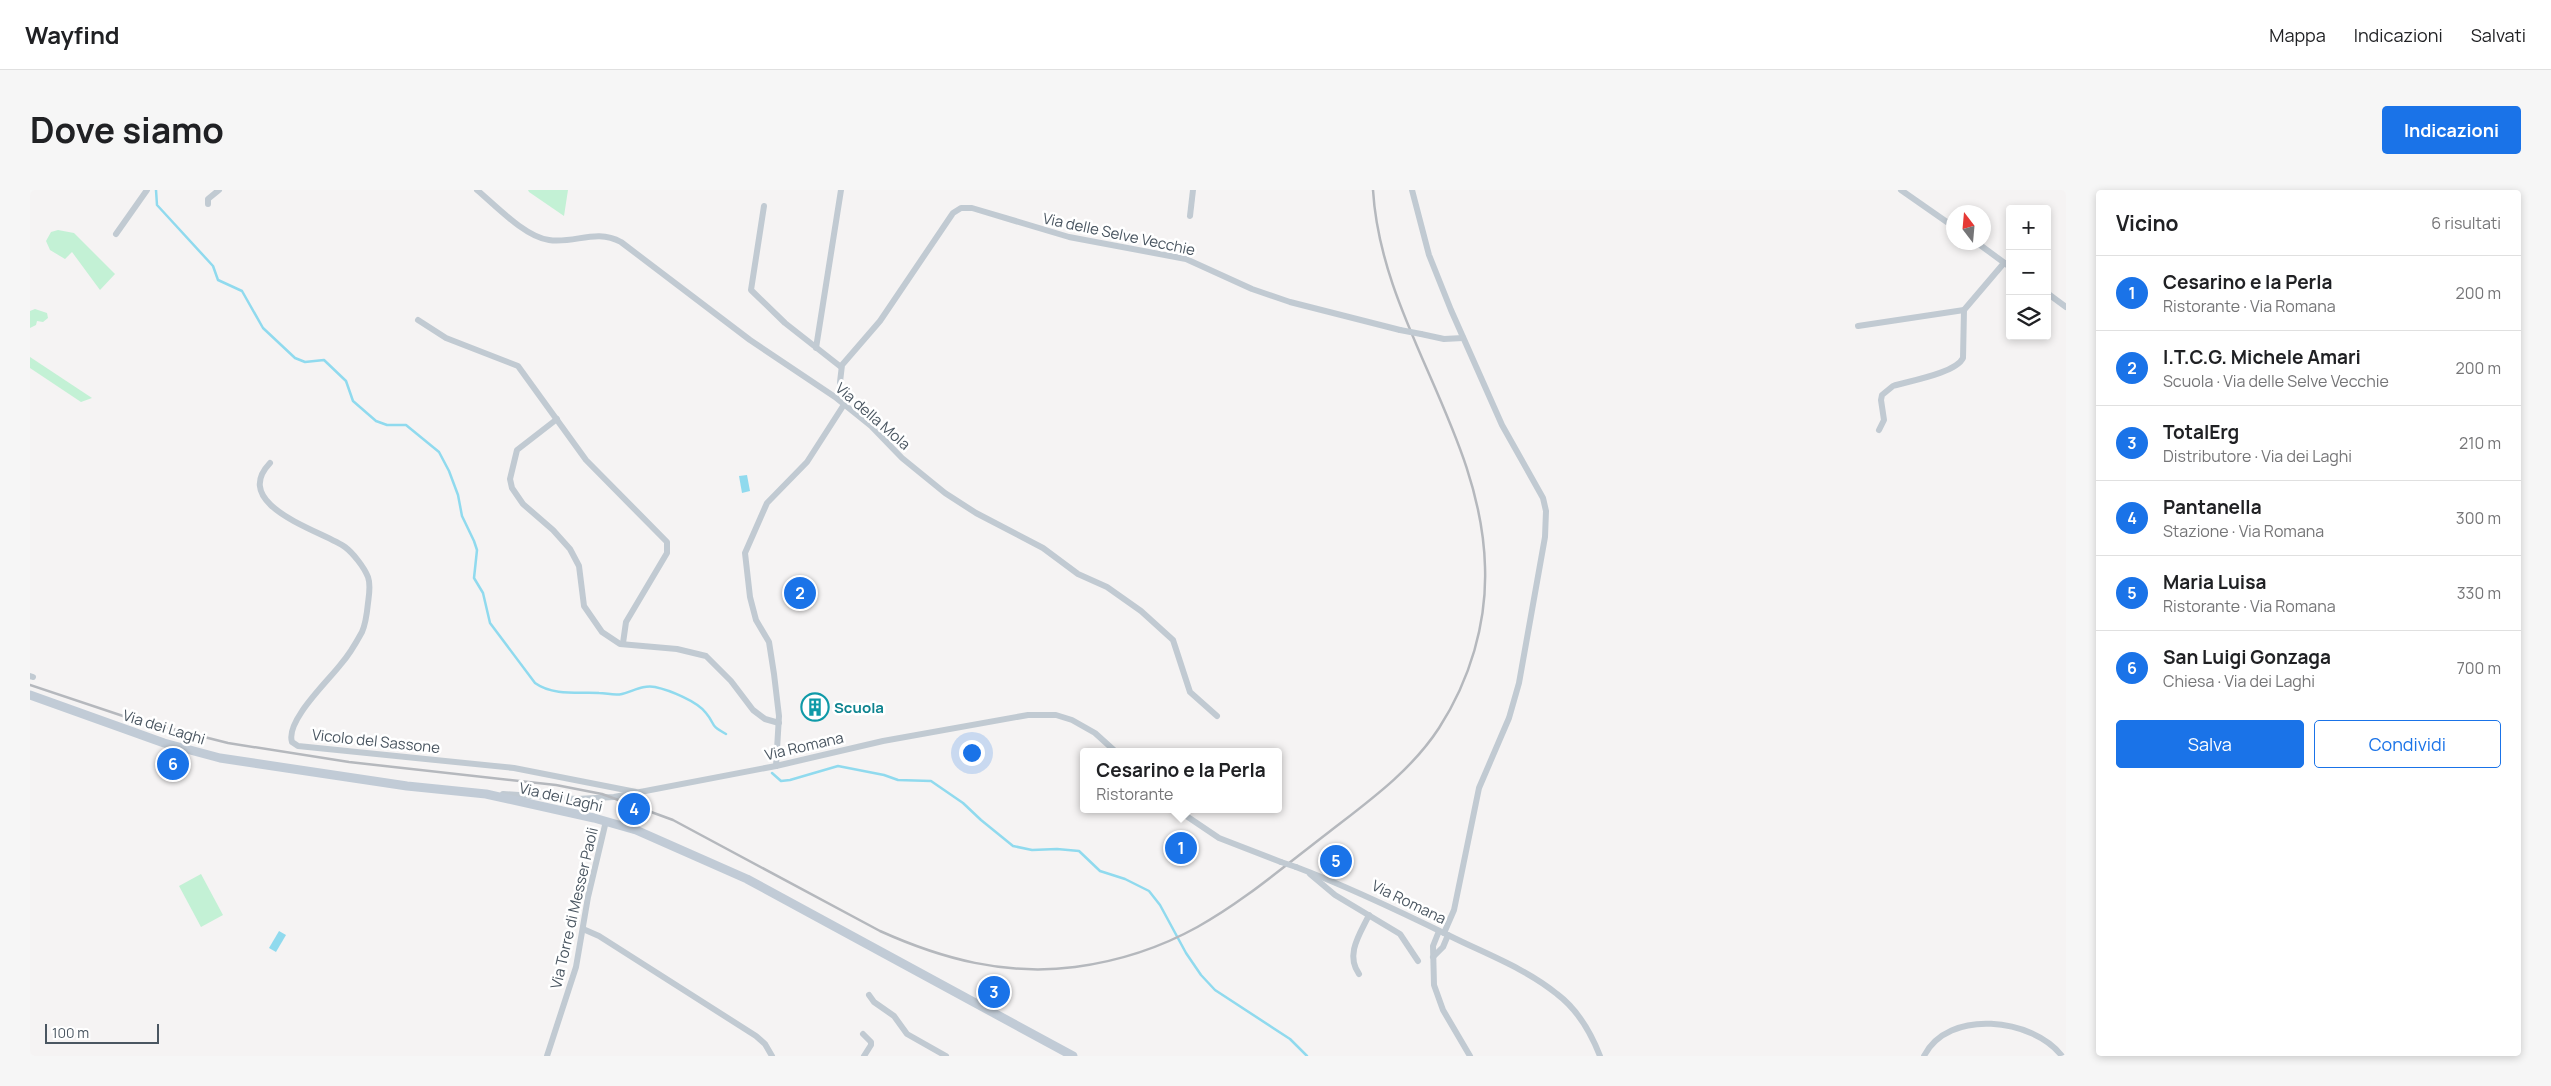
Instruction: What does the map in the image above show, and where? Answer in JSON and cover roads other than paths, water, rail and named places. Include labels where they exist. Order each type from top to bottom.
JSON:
[{"type":"main road","name":"Via dei Laghi","points":[[30,694],[164,743],[220,758],[407,786],[486,794],[606,821],[648,835],[747,879],[1073,1056]]},
{"type":"street","points":[[116,234],[147,190]]},
{"type":"street","points":[[208,204],[210,197],[219,190]]},
{"type":"street","name":"Via della Mola","points":[[477,190],[538,238],[558,241],[600,235],[621,242],[750,340],[844,405],[871,426],[902,458],[963,506],[1043,548],[1078,574],[1107,587],[1141,611],[1172,638],[1190,692],[1217,716]]},
{"type":"street","points":[[816,348],[841,190]]},
{"type":"street","points":[[1190,216],[1193,190]]},
{"type":"street","points":[[1412,190],[1429,255],[1463,338],[1509,438],[1543,498],[1547,518],[1519,684],[1509,718],[1479,788],[1454,910],[1444,933],[1443,947],[1433,957]]},
{"type":"street","points":[[1901,190],[1946,221]]},
{"type":"street","points":[[764,206],[751,290],[785,323],[841,367],[840,386],[845,400],[844,405],[804,465],[767,503],[745,554],[752,607],[770,644],[779,723],[776,766]]},
{"type":"street","name":"Via delle Selve Vecchie","points":[[841,367],[880,321],[947,219],[954,212],[966,208],[1079,240],[1186,259],[1252,289],[1290,302],[1400,330],[1444,339],[1463,338]]},
{"type":"street","points":[[1987,250],[2006,264]]},
{"type":"street","points":[[1858,326],[1964,310],[2006,266]]},
{"type":"street","points":[[2050,295],[2066,307]]},
{"type":"street","points":[[1879,430],[1884,420],[1880,400],[1886,391],[1893,386],[1951,369],[1960,363],[1962,358],[1964,310]]},
{"type":"street","points":[[418,320],[446,338],[517,365],[593,468],[668,545],[667,553],[626,622],[623,644]]},
{"type":"street","points":[[556,419],[516,450],[510,479],[512,488],[522,504],[553,530],[570,550],[579,566],[586,611],[602,632],[614,642],[677,649],[706,656],[726,675],[753,710],[764,719],[779,723]]},
{"type":"street","name":"Vicolo del Sassone","points":[[270,463],[264,468],[261,484],[267,500],[290,520],[346,547],[365,571],[369,584],[365,622],[361,634],[341,664],[301,714],[291,734],[292,742],[298,746],[514,768],[636,792]]},
{"type":"street","name":"Via Romana","points":[[486,794],[588,799],[614,797],[776,766],[883,741],[1028,715],[1056,715],[1072,720],[1096,733],[1112,748]]},
{"type":"street","name":"Via Romana","points":[[1182,813],[1219,838],[1353,889],[1513,966],[1558,994],[1582,1021],[1600,1056]]},
{"type":"street","name":"Via Torre di Messer Paoli","points":[[547,1056],[576,967],[588,897],[606,821]]},
{"type":"street","points":[[1307,871],[1330,891],[1400,934],[1418,961]]},
{"type":"street","points":[[1359,974],[1355,968],[1353,951],[1369,915]]},
{"type":"street","points":[[583,928],[599,936],[756,1036],[765,1044],[772,1056]]},
{"type":"street","points":[[1444,933],[1433,944],[1432,976],[1438,997],[1470,1056]]},
{"type":"street","points":[[869,994],[874,1002],[894,1016],[907,1034],[946,1056]]},
{"type":"street","points":[[1924,1056],[1933,1042],[1952,1030],[1968,1026],[1998,1024],[2018,1027],[2035,1035],[2052,1045],[2062,1056]]},
{"type":"street","points":[[863,1034],[872,1045],[864,1056]]},
{"type":"water","points":[[747,475],[750,491],[742,493],[739,476]]},
{"type":"water","points":[[279,931],[286,935],[276,952],[269,948]]},
{"type":"waterway","points":[[156,190],[157,205],[213,266],[218,280],[242,291],[263,328],[295,358],[305,362],[324,360],[346,381],[353,401],[376,421],[387,425],[406,425],[439,452],[449,471],[458,495],[462,516],[477,550],[474,578],[483,593],[490,623],[535,683],[558,692],[616,695],[646,687],[661,688],[696,704],[706,713],[715,727],[726,734]]},
{"type":"waterway","points":[[772,773],[781,781],[838,766],[884,775],[898,780],[931,781],[963,803],[1013,846],[1032,850],[1057,849],[1079,851],[1100,871],[1125,879],[1149,891],[1160,905],[1186,953],[1201,975],[1215,990],[1290,1039],[1307,1056]]},
{"type":"railway","points":[[30,685],[129,718],[228,743],[349,762],[556,785],[602,794],[673,820],[880,931],[927,950],[975,963],[1024,969],[1075,967],[1115,960],[1150,949],[1212,919],[1240,900],[1359,809],[1402,772],[1428,744],[1439,728],[1450,710],[1468,671],[1479,630],[1485,588],[1480,518],[1467,470],[1450,424],[1393,286],[1380,239],[1373,190]]},
{"type":"place","name":"I.T.C.G. Michele Amari","points":[[800,593]]},
{"type":"place","name":"Scuola","points":[[815,707]]},
{"type":"place","name":"San Luigi Gonzaga","points":[[173,764]]},
{"type":"place","name":"Pantanella","points":[[634,809]]},
{"type":"place","name":"Cesarino e la Perla","points":[[1181,848]]},
{"type":"place","name":"Maria Luisa","points":[[1336,861]]},
{"type":"place","name":"TotalErg","points":[[994,992]]}]
